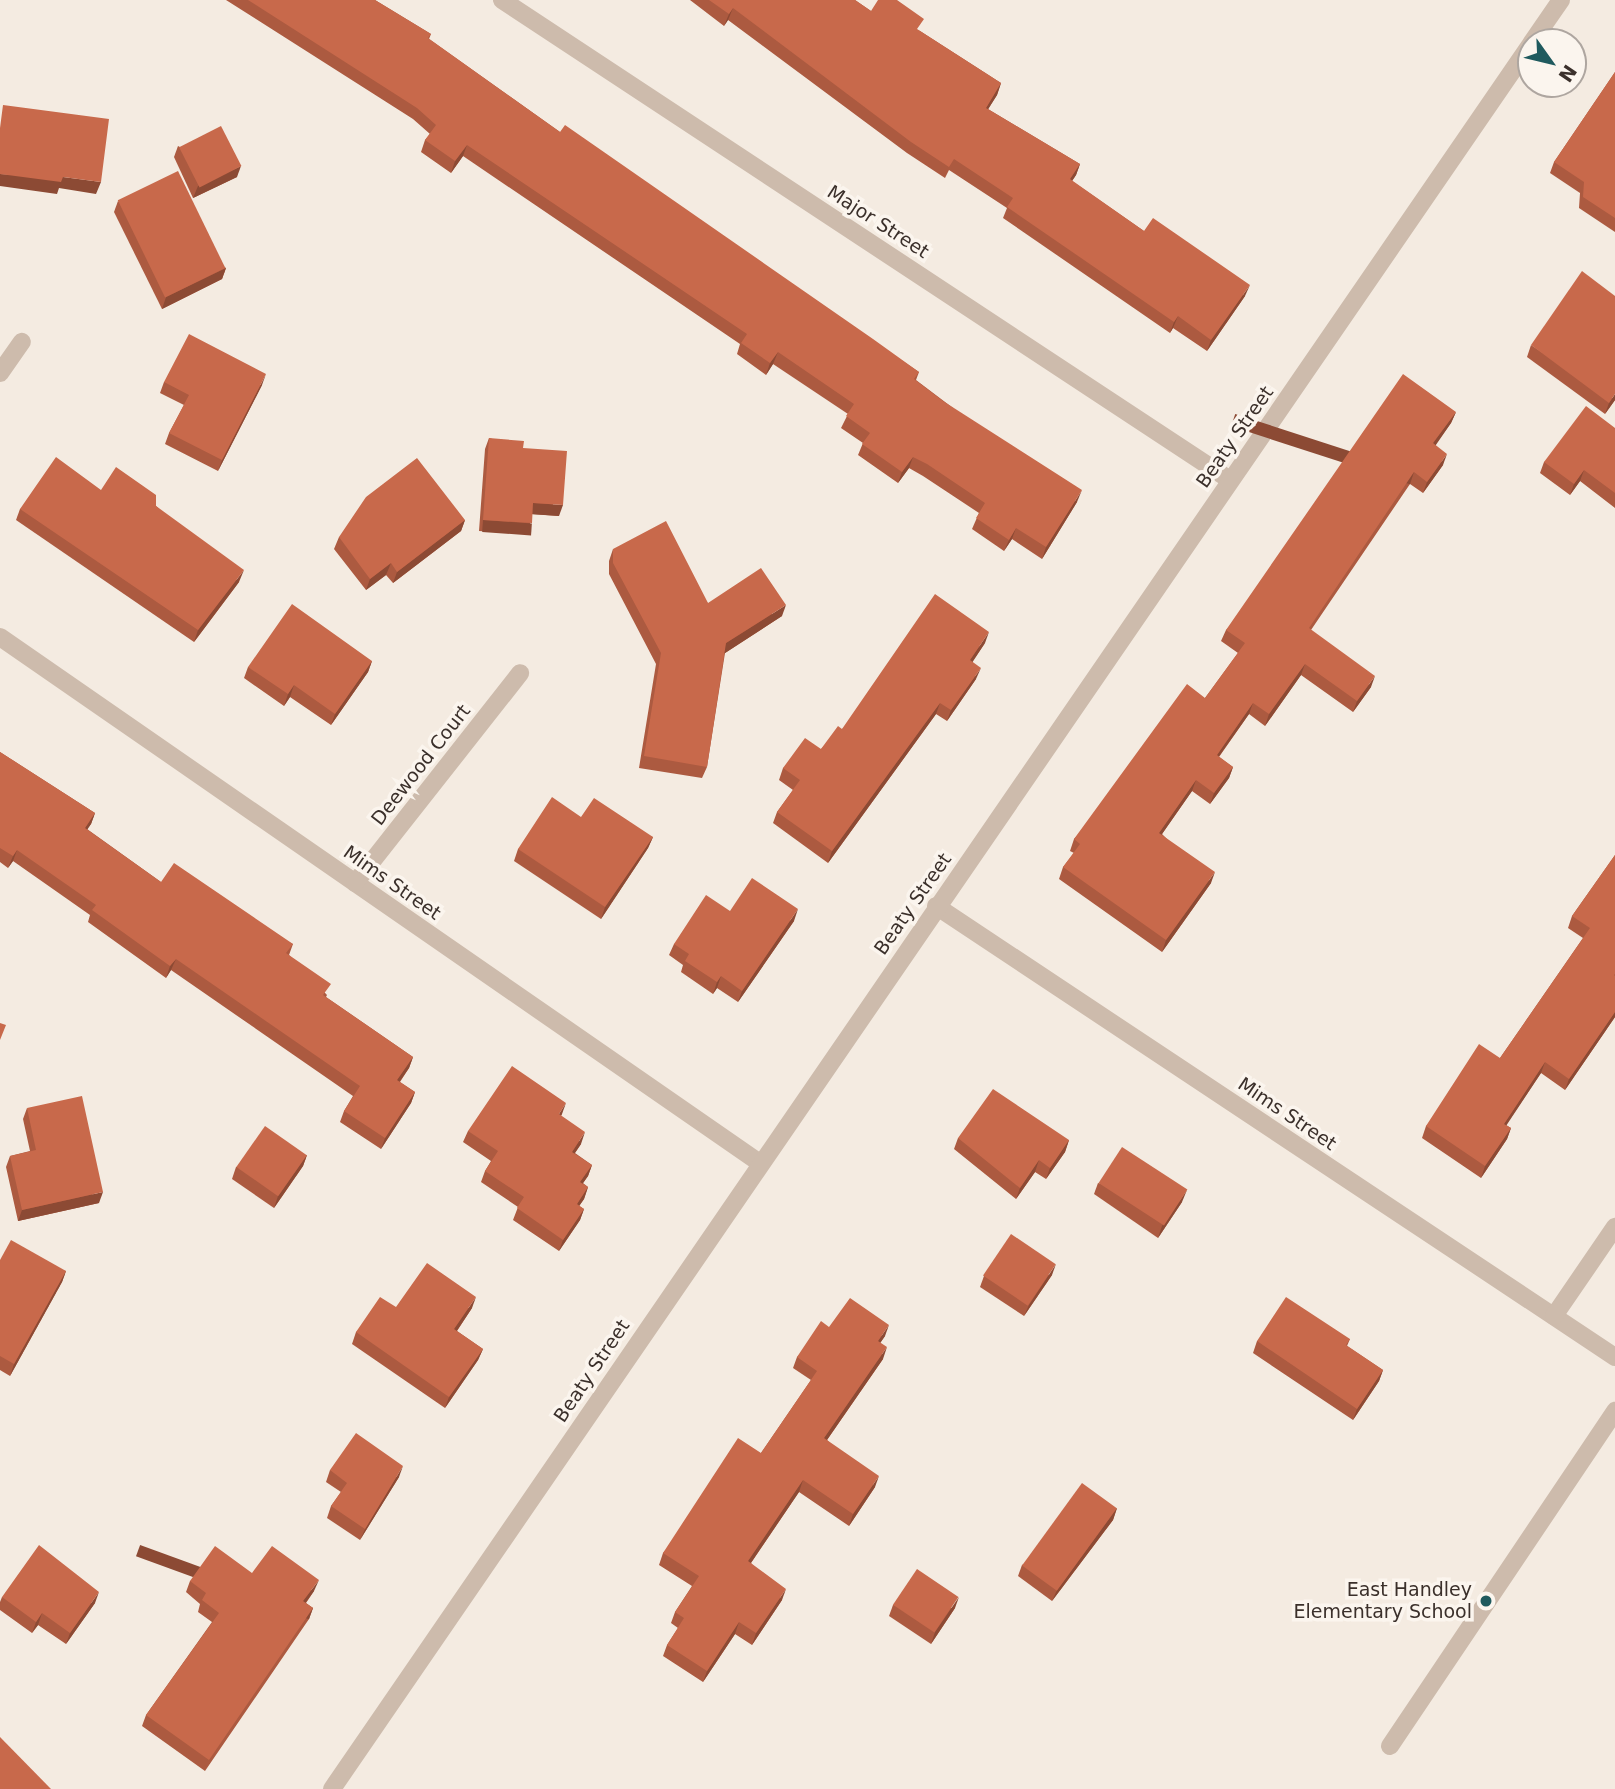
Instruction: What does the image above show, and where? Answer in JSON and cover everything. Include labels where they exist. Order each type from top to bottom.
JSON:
[{"type":"street","name":"Major Street","points":[[502,0],[1230,480]]},
{"type":"street","name":"Beaty Street","points":[[1542,28],[1562,0]]},
{"type":"street","name":"Beaty Street","points":[[332,1789],[936,906],[1517,65]]},
{"type":"street","points":[[0,373],[22,342]]},
{"type":"street","name":"Mims Street","points":[[0,637],[760,1163]]},
{"type":"street","name":"Deewood Court","points":[[355,883],[520,673]]},
{"type":"street","name":"Mims Street","points":[[936,906],[1615,1356]]},
{"type":"street","points":[[1554,1316],[1615,1227]]},
{"type":"street","points":[[1390,1746],[1615,1411]]},
{"type":"building","points":[[248,0],[375,0],[431,34],[428,38],[560,132],[565,125],[919,372],[914,379],[943,401],[1082,490],[1046,547],[1016,528],[1009,540],[976,518],[985,503],[927,464],[913,457],[902,472],[862,444],[870,433],[846,416],[854,404],[778,352],[770,363],[741,343],[747,334],[467,145],[455,161],[425,140],[436,125],[417,108]]},
{"type":"building","points":[[709,0],[855,0],[871,11],[878,0],[897,0],[924,19],[917,29],[1001,83],[986,108],[1080,164],[1070,179],[1144,231],[1153,218],[1250,285],[1211,340],[1178,316],[1174,322],[1007,207],[1013,198],[954,159],[949,167],[911,142],[733,8],[729,14]]},
{"type":"building","points":[[1615,72],[1615,218],[1583,197],[1584,182],[1554,162]]},
{"type":"building","points":[[3,105],[109,119],[101,182],[63,177],[61,182],[0,174]]},
{"type":"building","points":[[221,126],[241,166],[200,187],[179,147]]},
{"type":"building","points":[[178,171],[225,268],[165,297],[118,200]]},
{"type":"building","points":[[1582,271],[1615,296],[1615,394],[1609,403],[1531,345]]},
{"type":"building","points":[[189,334],[266,374],[222,460],[169,433],[189,395],[164,382]]},
{"type":"building","points":[[1403,374],[1456,412],[1433,443],[1447,454],[1427,482],[1414,472],[1309,628],[1375,676],[1357,701],[1305,664],[1269,714],[1253,703],[1217,755],[1233,767],[1214,793],[1196,780],[1159,833],[1215,872],[1166,940],[1063,867],[1080,844],[1074,839],[1187,684],[1205,698],[1245,643],[1226,630]]},
{"type":"building","points":[[1586,406],[1615,428],[1615,493],[1584,470],[1574,484],[1544,462]]},
{"type":"building","points":[[489,438],[524,441],[523,448],[567,451],[563,505],[533,503],[532,523],[483,520]]},
{"type":"building","points":[[56,457],[101,490],[116,467],[156,495],[156,506],[244,570],[198,630],[20,509]]},
{"type":"building","points":[[417,458],[465,520],[397,572],[391,563],[370,579],[339,537],[366,497]]},
{"type":"building","points":[[666,521],[708,603],[761,568],[786,605],[726,643],[707,767],[644,756],[661,653],[613,563],[613,549]]},
{"type":"building","points":[[935,594],[989,632],[970,660],[981,668],[951,710],[940,703],[832,851],[777,812],[800,780],[783,768],[805,738],[821,749],[838,726],[842,729]]},
{"type":"building","points":[[292,604],[372,661],[335,714],[294,685],[288,694],[248,667]]},
{"type":"building","points":[[0,752],[95,813],[85,828],[161,882],[174,863],[293,944],[286,953],[331,984],[323,995],[413,1057],[397,1080],[415,1092],[385,1138],[344,1111],[360,1086],[176,959],[170,966],[92,910],[96,905],[17,850],[13,856],[0,848]]},
{"type":"building","points":[[552,797],[581,817],[594,798],[653,837],[605,907],[518,849]]},
{"type":"building","points":[[1615,855],[1615,1012],[1569,1079],[1545,1062],[1504,1124],[1511,1128],[1485,1166],[1426,1126],[1479,1044],[1500,1058],[1590,928],[1572,916]]},
{"type":"building","points":[[752,878],[798,909],[742,991],[721,976],[717,982],[685,961],[689,954],[674,944],[706,895],[730,911]]},
{"type":"building","points":[[0,1023],[6,1025],[0,1040]]},
{"type":"building","points":[[512,1066],[566,1103],[559,1114],[585,1132],[572,1152],[592,1165],[580,1182],[588,1187],[577,1204],[584,1209],[563,1240],[517,1208],[524,1197],[485,1171],[498,1151],[468,1131]]},
{"type":"building","points":[[993,1089],[1069,1140],[1050,1168],[1039,1160],[1020,1188],[958,1138]]},
{"type":"building","points":[[82,1096],[103,1192],[22,1210],[10,1156],[36,1150],[27,1108]]},
{"type":"building","points":[[265,1126],[307,1155],[278,1196],[236,1167]]},
{"type":"building","points":[[1122,1147],[1187,1189],[1164,1226],[1099,1183]]},
{"type":"building","points":[[1011,1234],[1056,1264],[1028,1306],[983,1275]]},
{"type":"building","points":[[11,1240],[66,1271],[14,1364],[0,1356],[0,1260]]},
{"type":"building","points":[[427,1263],[476,1297],[454,1329],[483,1349],[449,1397],[356,1332],[380,1297],[396,1307]]},
{"type":"building","points":[[1286,1297],[1350,1339],[1346,1345],[1383,1370],[1357,1409],[1257,1341]]},
{"type":"building","points":[[850,1298],[889,1325],[878,1341],[887,1347],[824,1438],[879,1476],[853,1514],[803,1480],[748,1561],[786,1589],[756,1633],[739,1622],[707,1671],[667,1645],[684,1618],[675,1612],[699,1576],[663,1553],[738,1438],[761,1453],[817,1371],[797,1357],[821,1321],[829,1327]]},
{"type":"building","points":[[356,1433],[403,1466],[365,1529],[331,1506],[347,1483],[330,1470]]},
{"type":"building","points":[[1082,1483],[1117,1508],[1057,1591],[1022,1566]]},
{"type":"building","points":[[39,1545],[99,1592],[70,1633],[42,1613],[36,1622],[2,1597]]},
{"type":"building","points":[[215,1546],[252,1573],[272,1546],[319,1580],[303,1601],[313,1608],[209,1760],[146,1715],[219,1613],[202,1600],[206,1593],[190,1581]]},
{"type":"building","points":[[917,1569],[958,1597],[934,1633],[893,1605]]},
{"type":"building","points":[[0,1737],[51,1789],[0,1789]]},
{"type":"place","name":"East Handley Elementary School","points":[[1486,1601]]}]
